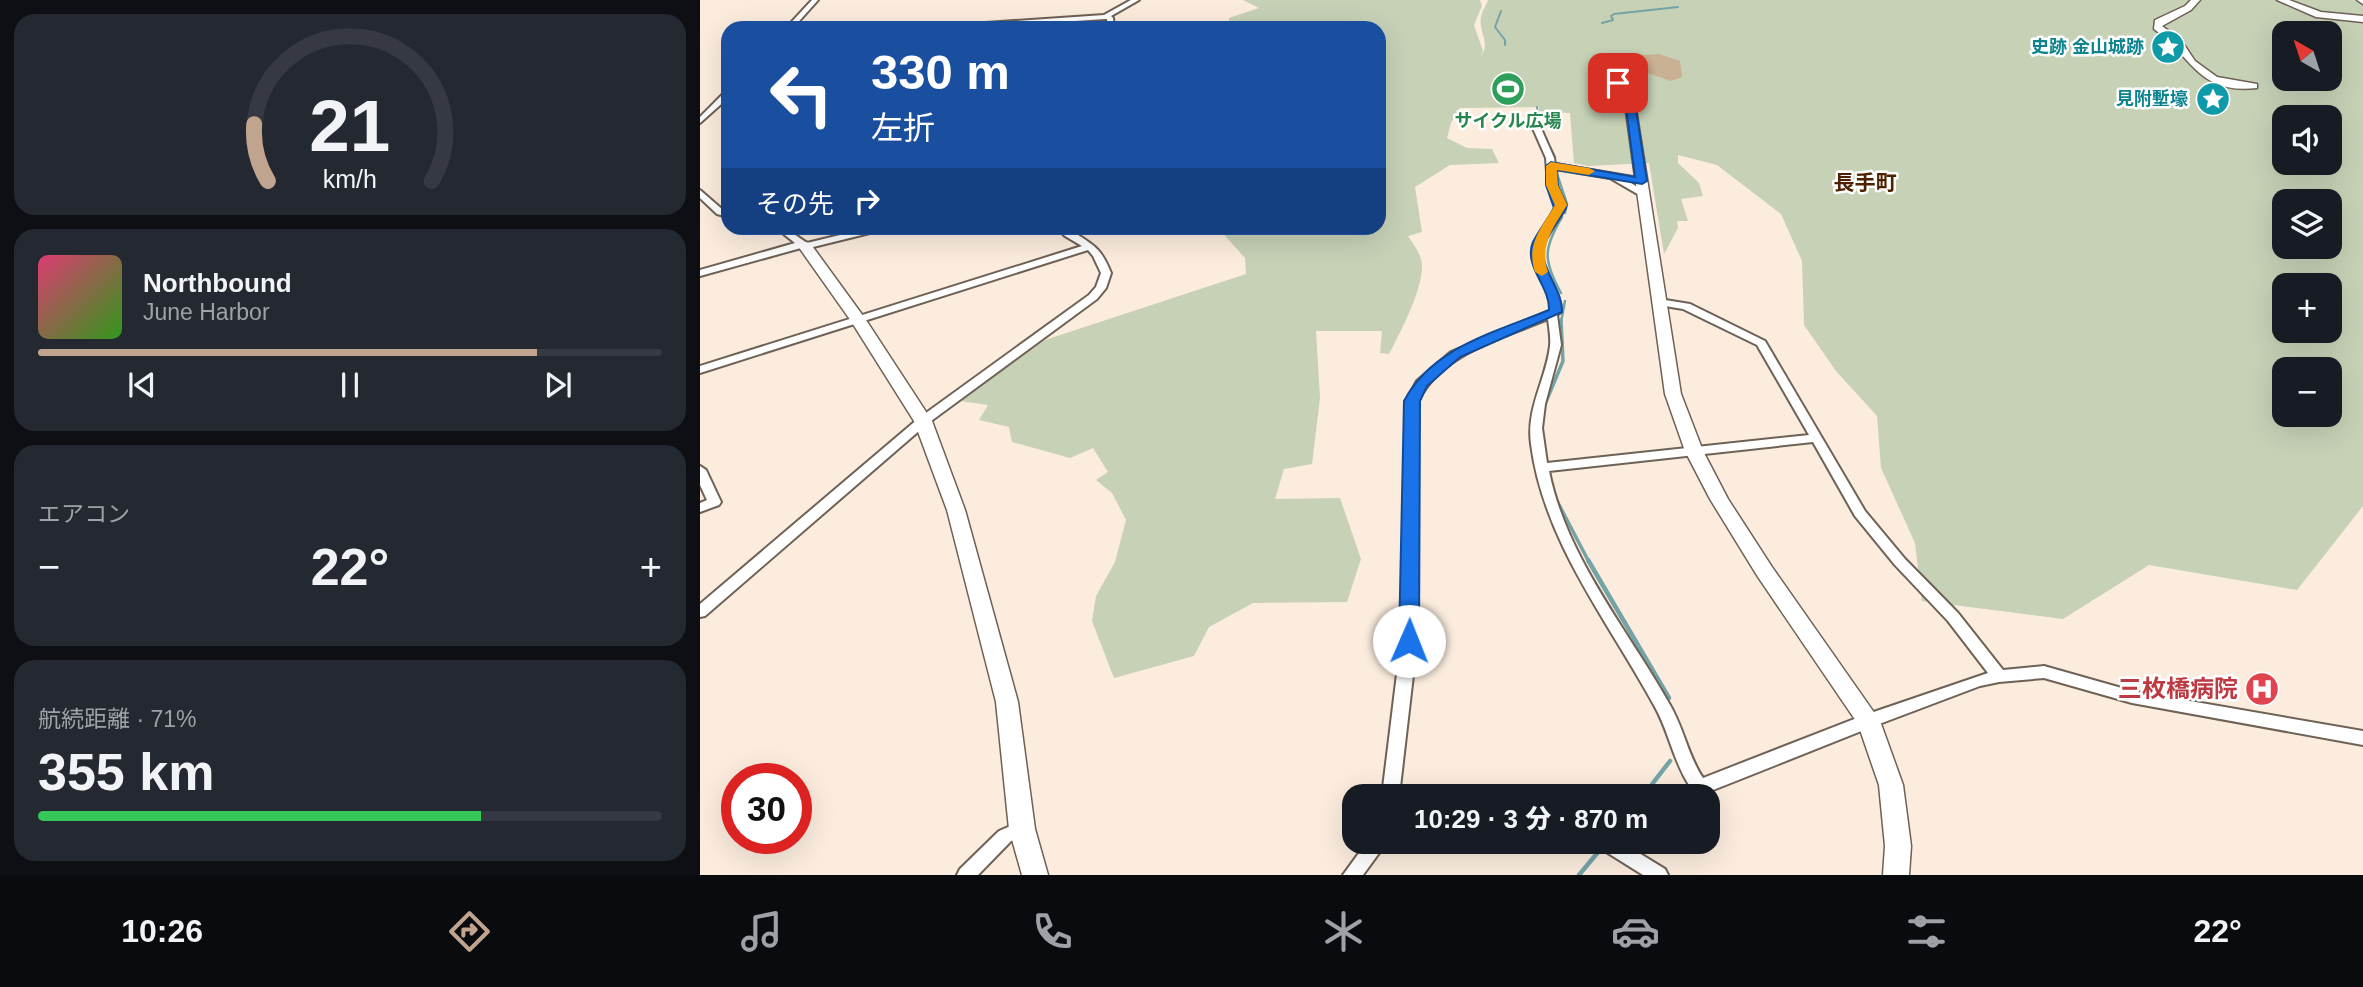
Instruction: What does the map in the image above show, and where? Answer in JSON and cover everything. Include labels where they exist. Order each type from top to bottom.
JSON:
[{"type":"street","points":[[796,21],[815,0]]},
{"type":"street","points":[[1105,17],[1136,0]]},
{"type":"street","points":[[2196,0],[2192,5],[2156,25],[2178,42],[2178,50],[2215,83],[2253,86]]},
{"type":"street","points":[[2281,0],[2319,15],[2363,19]]},
{"type":"street","points":[[1046,21],[1105,17],[1110,18],[1110,21]]},
{"type":"street","points":[[1628,90],[1673,394],[1694,451],[1719,499],[1765,572],[1868,720],[1891,785],[1898,846],[1896,875]]},
{"type":"street","points":[[700,106],[721,104]]},
{"type":"street","points":[[700,121],[721,105]]},
{"type":"street","points":[[1391,784],[1409,641],[1412,401],[1421,383],[1455,354],[1552,314],[1557,309],[1556,298],[1537,258],[1538,243],[1560,208],[1552,185],[1551,166],[1535,124]]},
{"type":"street","points":[[1551,166],[1612,176],[1643,187]]},
{"type":"street","points":[[700,194],[721,212]]},
{"type":"street","points":[[790,235],[804,245],[858,320],[923,421],[956,510],[1002,682],[1009,715],[1021,829],[1035,875]]},
{"type":"street","points":[[700,273],[848,235]]},
{"type":"street","points":[[700,612],[923,421],[1049,331],[1101,288],[1106,273],[1091,246],[1073,235]]},
{"type":"street","points":[[700,370],[1091,246]]},
{"type":"street","points":[[1659,302],[1686,306],[1761,343],[1860,513],[1900,562],[1954,617],[1999,676]]},
{"type":"street","points":[[1552,314],[1552,327],[1557,341],[1551,371],[1541,391],[1537,411],[1537,441],[1552,506],[1574,557],[1670,721],[1684,762],[1698,784]]},
{"type":"street","points":[[1542,468],[1818,438]]},
{"type":"street","points":[[700,470],[715,502],[700,508]]},
{"type":"street","points":[[1708,784],[1868,720],[1999,676],[2045,672],[2132,697],[2363,738]]},
{"type":"street","points":[[966,875],[1005,836],[1021,829]]},
{"type":"street","points":[[1352,875],[1369,854]]},
{"type":"street","points":[[1631,854],[1659,875]]},
{"type":"green space","points":[[1243,0],[1480,0],[1482,6],[1474,25],[1483,51],[1480,57],[1483,52],[1485,47],[1481,17],[1488,0],[2363,0],[2363,506],[2297,590],[2149,565],[2063,619],[1922,601],[1915,543],[1881,468],[1877,416],[1836,371],[1804,325],[1802,261],[1781,214],[1717,165],[1678,155],[1678,163],[1699,183],[1703,196],[1681,199],[1688,221],[1677,221],[1678,228],[1664,254],[1649,163],[1588,166],[1574,163],[1570,113],[1539,112],[1539,107],[1460,108],[1451,123],[1447,138],[1467,148],[1492,149],[1499,163],[1450,165],[1415,187],[1422,232],[1408,236],[1421,258],[1421,276],[1410,311],[1389,354],[1380,353],[1382,331],[1316,331],[1320,398],[1312,464],[1284,469],[1275,499],[1340,498],[1361,559],[1347,602],[1253,603],[1209,627],[1194,656],[1114,678],[1092,621],[1096,596],[1115,562],[1126,520],[1112,493],[1096,480],[1108,472],[1093,448],[1070,458],[1012,442],[1009,427],[979,420],[988,405],[960,401],[1045,340],[1246,274],[1245,258],[1224,235],[1386,235],[1386,21],[1229,21],[1229,18],[1259,8]]},
{"type":"building","points":[[1659,54],[1680,61],[1682,77],[1671,81],[1641,71],[1643,55]]},
{"type":"waterway","points":[[1602,23],[1613,20],[1611,16],[1614,14],[1678,7]]},
{"type":"waterway","points":[[1501,11],[1495,27],[1505,40],[1505,45]]},
{"type":"waterway","points":[[1537,107],[1539,122]]},
{"type":"waterway","points":[[1541,125],[1546,140]]},
{"type":"waterway","points":[[1546,138],[1548,144]]},
{"type":"waterway","points":[[1550,147],[1555,157]]},
{"type":"waterway","points":[[1556,171],[1567,204],[1565,213]]},
{"type":"waterway","points":[[1561,293],[1551,272],[1548,255],[1551,238],[1562,217]]},
{"type":"waterway","points":[[1561,322],[1565,301]]},
{"type":"waterway","points":[[1543,409],[1563,361],[1561,322]]},
{"type":"waterway","points":[[1557,501],[1589,562]]},
{"type":"waterway","points":[[1588,560],[1669,698]]},
{"type":"waterway","points":[[1652,784],[1670,761]]},
{"type":"waterway","points":[[1579,875],[1596,854]]},
{"type":"slow traffic","points":[[1542,272],[1537,258],[1538,243],[1561,205],[1552,185],[1551,166],[1589,171]]},
{"type":"place","name":"史跡 金山城跡","points":[[2168,47]]},
{"type":"place","name":"サイクル広場","points":[[1508,89]]},
{"type":"place","name":"見附塹壕","points":[[2213,99]]},
{"type":"place","name":"三枚橋病院","points":[[2262,689]]},
{"type":"district","name":"長手町","points":[[1865,183]]},
{"type":"route","points":[[1409,641],[1412,401],[1421,383],[1455,354],[1556,312],[1556,298],[1538,265],[1537,258],[1538,243],[1561,205],[1552,185],[1551,166],[1642,181],[1628,90],[1618,88],[1618,83]]}]
